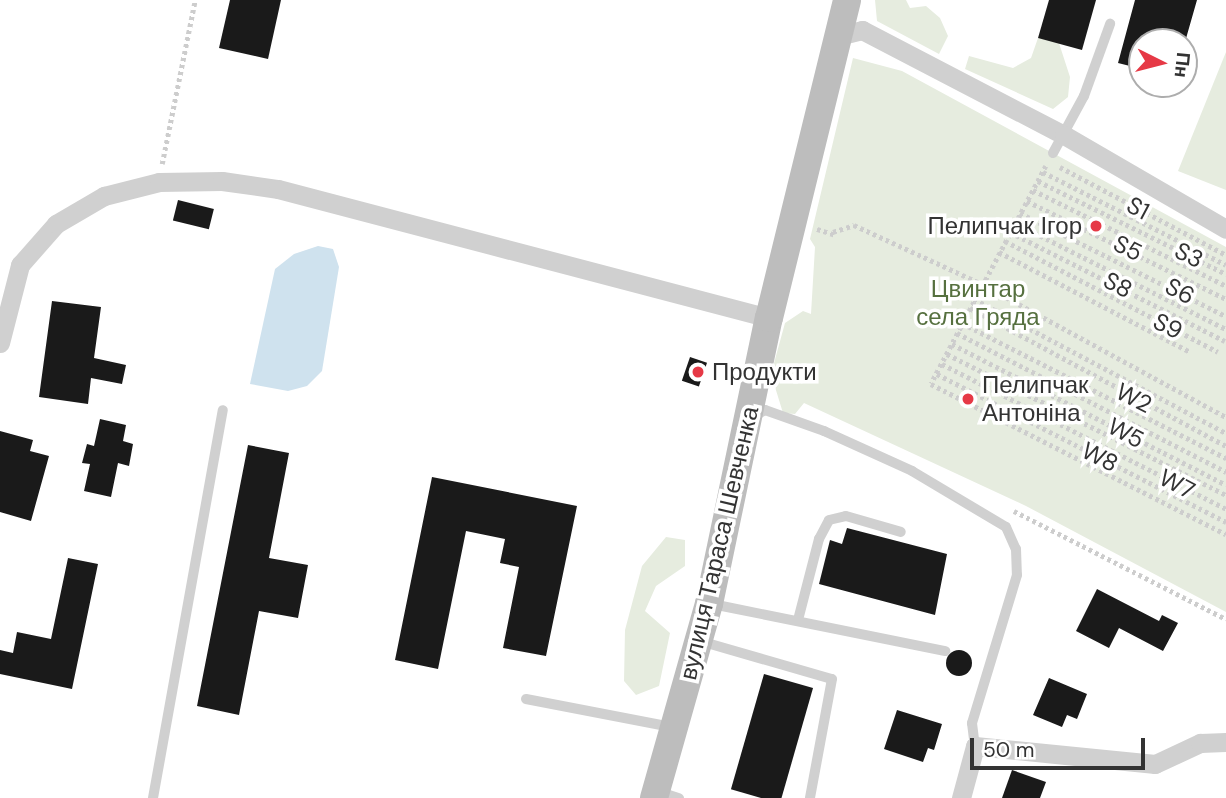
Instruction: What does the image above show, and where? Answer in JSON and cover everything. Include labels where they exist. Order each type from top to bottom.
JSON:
[{"type":"street","name":"вулиця Тараса Шевченка","points":[[664,796],[675,728],[709,604],[769,318],[847,0]]},
{"type":"street","points":[[838,36],[862,30],[1063,135],[1226,229]]},
{"type":"street","points":[[0,343],[19,265],[56,224],[104,196],[159,182],[222,181],[278,189],[769,318]]},
{"type":"street","points":[[961,798],[975,746],[1155,764],[1200,743],[1226,742]]},
{"type":"lane","points":[[1051,157],[1110,24]]},
{"type":"lane","points":[[153,798],[223,410]]},
{"type":"lane","points":[[746,421],[765,410],[824,431],[912,471],[1006,527],[1016,549],[1017,575],[972,723],[975,746]]},
{"type":"lane","points":[[798,620],[819,539],[829,520],[846,516],[901,532]]},
{"type":"lane","points":[[709,604],[945,651]]},
{"type":"lane","points":[[700,640],[832,679],[810,798]]},
{"type":"lane","points":[[526,699],[675,728]]},
{"type":"path","points":[[159,182],[195,0]]},
{"type":"path","points":[[1051,157],[931,384],[1226,534]]},
{"type":"path","name":"S1","points":[[1051,157],[1226,255]]},
{"type":"path","points":[[1043,172],[1226,265]]},
{"type":"path","name":"S3","points":[[1038,181],[1226,274]]},
{"type":"path","points":[[1033,190],[1226,286]]},
{"type":"path","name":"S5","points":[[1027,201],[1226,299]]},
{"type":"path","name":"S6","points":[[1020,213],[1226,316]]},
{"type":"path","points":[[1015,223],[1226,329]]},
{"type":"path","points":[[812,228],[834,233],[854,225],[982,284],[1226,416]]},
{"type":"path","name":"S8","points":[[1010,232],[1225,341]]},
{"type":"path","name":"S9","points":[[1005,241],[1218,352]]},
{"type":"path","points":[[999,252],[1190,352]]},
{"type":"path","points":[[974,299],[1226,433]]},
{"type":"path","name":"W2","points":[[970,308],[1226,446]]},
{"type":"path","points":[[962,323],[1226,458]]},
{"type":"path","points":[[957,333],[1226,472]]},
{"type":"path","name":"W5","points":[[952,344],[1226,485]]},
{"type":"path","points":[[947,354],[1226,495]]},
{"type":"path","name":"W7","points":[[942,364],[1226,509]]},
{"type":"path","name":"W8","points":[[937,374],[1226,522]]},
{"type":"path","points":[[1004,506],[1226,619]]},
{"type":"green space","points":[[875,0],[906,0],[910,8],[926,6],[940,18],[948,36],[939,54],[877,21]]},
{"type":"green space","points":[[1038,38],[1058,40],[1070,77],[1068,97],[1053,109],[965,69],[969,56],[1013,68],[1031,58]]},
{"type":"green space","points":[[1226,52],[1226,190],[1178,171]]},
{"type":"green space","name":"Цвинтар села Гряда","points":[[853,58],[902,71],[1226,247],[1226,612],[1026,506],[804,403],[795,414],[783,413],[771,374],[785,323],[803,311],[811,314],[815,247],[810,239]]},
{"type":"green space","points":[[666,537],[685,540],[685,566],[656,586],[645,611],[670,633],[659,686],[636,695],[624,681],[625,630],[642,566]]},
{"type":"water","points":[[318,246],[333,249],[339,267],[322,371],[307,386],[288,391],[250,384],[275,269],[294,254]]},
{"type":"building","points":[[230,0],[281,0],[268,59],[219,48]]},
{"type":"building","points":[[1049,0],[1096,0],[1082,50],[1038,38]]},
{"type":"building","points":[[1135,0],[1197,0],[1189,28],[1128,28],[1128,66],[1118,63]]},
{"type":"building","points":[[178,200],[214,209],[209,229],[173,220]]},
{"type":"building","points":[[52,301],[101,307],[94,358],[126,365],[122,384],[91,378],[88,404],[39,397]]},
{"type":"building","points":[[690,357],[707,363],[699,386],[682,381]]},
{"type":"building","points":[[100,419],[126,425],[123,441],[133,444],[129,466],[118,463],[111,497],[84,491],[90,464],[82,463],[87,444],[94,446]]},
{"type":"building","points":[[0,431],[33,440],[30,451],[49,456],[31,521],[0,512]]},
{"type":"building","points":[[248,445],[289,453],[269,558],[308,565],[298,618],[259,611],[239,715],[197,706]]},
{"type":"building","points":[[432,477],[577,506],[546,656],[503,648],[519,567],[500,563],[505,539],[466,531],[438,669],[395,660]]},
{"type":"building","points":[[847,528],[947,554],[935,615],[819,584],[830,540],[842,544]]},
{"type":"building","points":[[68,558],[98,564],[72,689],[0,674],[0,650],[13,653],[17,632],[51,639]]},
{"type":"building","points":[[1097,589],[1159,621],[1162,615],[1178,623],[1163,651],[1119,628],[1109,648],[1076,631]]},
{"type":"building","points":[[959,650],[968,654],[972,663],[968,672],[959,676],[950,672],[946,663],[950,654]]},
{"type":"building","points":[[764,674],[813,688],[781,798],[761,798],[731,789]]},
{"type":"building","points":[[1049,678],[1087,694],[1077,719],[1067,715],[1062,727],[1033,715]]},
{"type":"building","points":[[897,710],[942,724],[934,750],[928,748],[923,762],[884,749]]},
{"type":"building","points":[[1012,770],[1046,782],[1040,798],[1002,798]]},
{"type":"place","name":"Пелипчак Ігор","points":[[1096,226]]},
{"type":"place","name":"Продукти","points":[[698,372]]},
{"type":"place","name":"Пелипчак Антоніна","points":[[968,399]]}]
